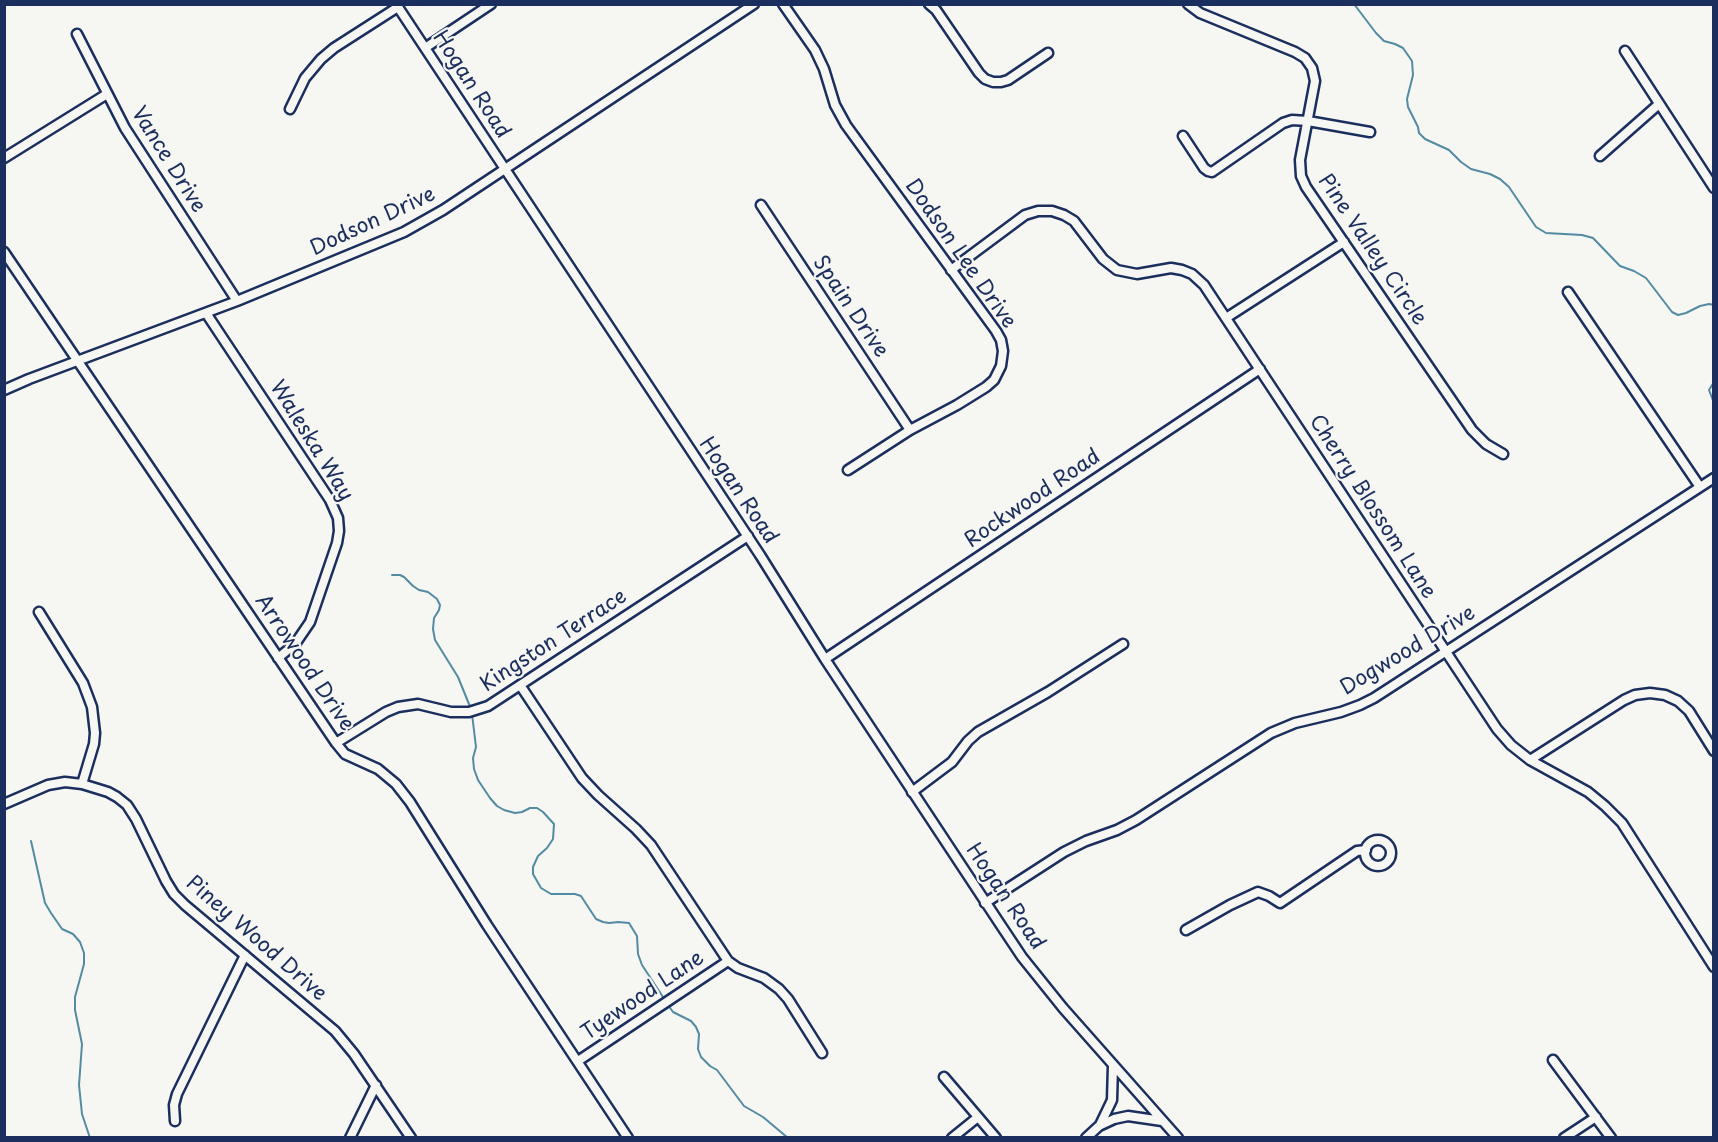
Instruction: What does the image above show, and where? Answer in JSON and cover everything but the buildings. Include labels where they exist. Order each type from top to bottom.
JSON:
[{"type":"street","points":[[425,48],[491,4]]},
{"type":"street","name":"Dodson Drive","points":[[4,390],[237,301],[404,232],[505,170],[754,4]]},
{"type":"street","name":"Dodson Lee Drive","points":[[783,4],[815,50],[846,125],[996,331],[1003,351],[1001,366],[994,380],[986,387],[910,430],[848,470]]},
{"type":"street","points":[[929,4],[936,10],[979,73],[993,82],[1008,80],[1048,53]]},
{"type":"street","name":"Pine Valley Circle","points":[[1188,4],[1200,13],[1305,58],[1312,68],[1315,81],[1300,160],[1301,176],[1306,187],[1472,430],[1486,444],[1503,454]]},
{"type":"street","points":[[290,109],[305,78],[321,59],[397,6]]},
{"type":"street","name":"Hogan Road","points":[[397,6],[748,536],[912,792],[1022,957],[1113,1066],[1178,1137]]},
{"type":"street","name":"Vance Drive","points":[[77,34],[125,128],[237,301]]},
{"type":"street","points":[[1625,51],[1713,188]]},
{"type":"street","points":[[4,158],[107,94]]},
{"type":"street","points":[[1600,156],[1659,104]]},
{"type":"street","points":[[1183,136],[1204,168],[1212,172],[1283,123],[1292,120],[1370,132]]},
{"type":"street","name":"Spain Drive","points":[[761,205],[910,430]]},
{"type":"street","name":"Cherry Blossom Lane","points":[[951,270],[1025,215],[1038,211],[1052,211],[1064,214],[1074,221],[1103,259],[1118,270],[1137,273],[1172,268],[1192,274],[1204,285],[1497,729],[1511,745],[1530,760],[1588,792],[1622,823],[1713,967]]},
{"type":"street","points":[[1226,318],[1344,242]]},
{"type":"street","name":"Arrowood Drive","points":[[4,252],[336,743],[345,754],[378,769],[396,784],[410,802],[487,925],[628,1137]]},
{"type":"street","points":[[1568,292],[1701,487]]},
{"type":"street","name":"Waleska Way","points":[[206,313],[330,500],[338,518],[337,543],[310,622],[296,644],[278,658]]},
{"type":"street","name":"Rockwood Road","points":[[825,658],[1260,369]]},
{"type":"street","name":"Dogwood Drive","points":[[985,903],[1064,852],[1136,820],[1271,733],[1295,723],[1360,705],[1713,478]]},
{"type":"street","name":"Kingston Terrace","points":[[336,743],[398,707],[418,704],[451,712],[471,712],[488,706],[748,536]]},
{"type":"street","points":[[39,612],[83,683],[92,707],[94,744],[82,784]]},
{"type":"street","points":[[912,792],[952,762],[978,732],[1048,692],[1123,644]]},
{"type":"street","points":[[520,685],[582,778],[651,845],[728,961],[738,968],[764,978],[779,989],[788,999],[822,1053]]},
{"type":"street","points":[[1530,760],[1624,700],[1635,695],[1650,693],[1665,695],[1678,701],[1689,711],[1713,751]]},
{"type":"street","name":"Piney Wood Drive","points":[[4,804],[48,785],[65,782],[82,784],[108,792],[127,805],[174,894],[334,1032],[354,1054],[411,1137]]},
{"type":"street","points":[[1186,930],[1258,892],[1280,903],[1357,851],[1366,850]]},
{"type":"street","points":[[175,1121],[174,1105],[177,1094],[245,955]]},
{"type":"street","name":"Tyewood Lane","points":[[578,1061],[728,961]]},
{"type":"street","points":[[1552,1060],[1611,1137]]},
{"type":"street","points":[[1100,1125],[1112,1100],[1113,1066]]},
{"type":"street","points":[[944,1077],[996,1137]]},
{"type":"street","points":[[350,1137],[376,1084]]},
{"type":"street","points":[[1086,1137],[1100,1125],[1114,1119],[1128,1116],[1162,1120]]},
{"type":"street","points":[[952,1137],[978,1117]]},
{"type":"street","points":[[1564,1137],[1596,1117]]},
{"type":"waterway","points":[[1354,4],[1384,41],[1403,48],[1412,61],[1413,75],[1407,99],[1408,107],[1419,133],[1425,139],[1449,150],[1471,169],[1500,179],[1509,187],[1536,227],[1546,233],[1582,235],[1593,238],[1620,266],[1646,278],[1672,312],[1678,315],[1700,306],[1714,305]]},
{"type":"waterway","points":[[1714,382],[1709,390],[1714,403]]},
{"type":"waterway","points":[[392,575],[404,577],[413,586],[428,592],[437,599],[440,605],[434,618],[435,640],[458,677],[471,709]]},
{"type":"waterway","points":[[472,714],[476,747],[473,758],[474,769],[478,780],[490,798],[497,806],[515,813],[537,808],[554,824],[553,839],[538,856],[533,867],[533,874],[541,888],[551,894],[581,896],[596,919],[603,922],[629,923],[637,936],[638,954],[642,965],[665,1000]]},
{"type":"waterway","points":[[31,841],[45,903],[62,929],[73,934],[80,942],[84,953],[84,964],[75,997],[75,1010],[82,1044],[79,1085],[82,1114],[90,1138]]},
{"type":"waterway","points":[[668,1005],[673,1012],[691,1021],[696,1027],[699,1034],[698,1049],[701,1057],[717,1070],[744,1106],[763,1117],[788,1138]]}]
